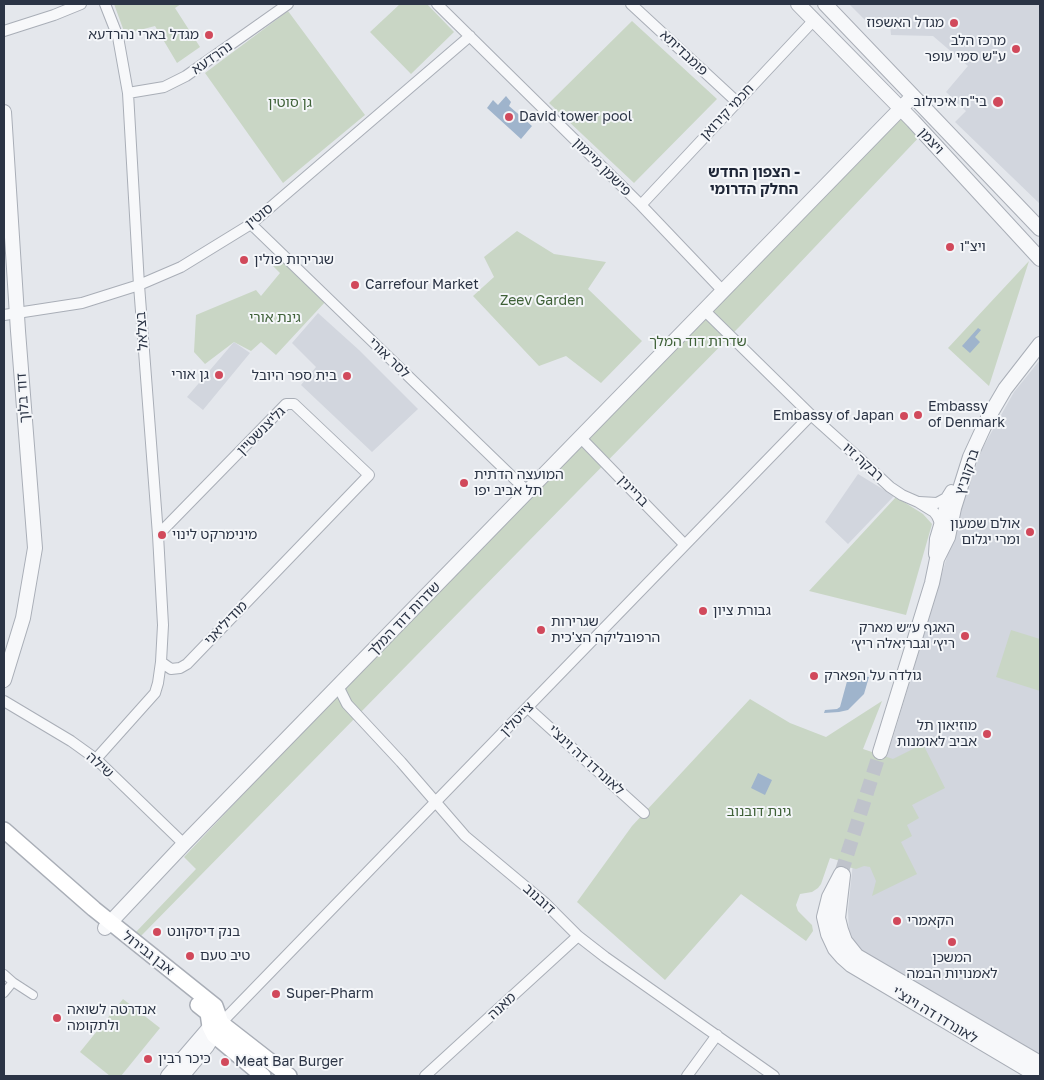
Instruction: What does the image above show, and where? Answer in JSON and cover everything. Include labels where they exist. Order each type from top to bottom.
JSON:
[{"type":"main road","name":"אבן גבירול","points":[[4,830],[107,925],[208,1013],[215,1028],[263,1076]]},
{"type":"main road","name":"אבן גבירול","points":[[4,841],[107,925]]},
{"type":"main road","name":"אבן גבירול","points":[[215,1028],[289,1076]]},
{"type":"street","points":[[4,31],[81,4]]},
{"type":"street","name":"בצלאל","points":[[105,4],[118,37],[128,93],[139,286],[158,535],[163,624],[161,662]]},
{"type":"street","name":"נהרדעא","points":[[128,93],[164,87],[186,76],[288,4]]},
{"type":"street","name":"פישמן מיימון","points":[[437,4],[641,205],[723,290]]},
{"type":"street","name":"פומבדיתא","points":[[631,4],[737,102]]},
{"type":"street","name":"ויצמן","points":[[798,4],[900,109],[1040,259]]},
{"type":"street","name":"ויצמן","points":[[825,4],[1040,229]]},
{"type":"street","name":"חכמי קירואן","points":[[641,205],[814,20]]},
{"type":"street","name":"סוטין","points":[[10,315],[82,303],[139,286],[181,268],[250,224],[470,36]]},
{"type":"street","name":"שדרות דוד המלך","points":[[107,925],[913,96]]},
{"type":"street","name":"דוד בלוך","points":[[4,112],[10,315],[34,548],[24,618],[4,680]]},
{"type":"street","name":"לסר אורי","points":[[250,224],[527,491]]},
{"type":"street","name":"רבקה זיו","points":[[704,310],[811,414],[890,487],[943,517]]},
{"type":"street","name":"ברקוביץ","points":[[880,752],[932,583],[937,559],[941,553],[943,517],[963,454],[997,386],[1040,333]]},
{"type":"street","name":"ברקוביץ","points":[[943,517],[954,508],[970,457],[988,418],[1007,386],[1040,344]]},
{"type":"street","points":[[1007,386],[1040,353]]},
{"type":"street","name":"גליצנשטיין","points":[[158,535],[286,404],[294,404],[369,475]]},
{"type":"street","name":"צייטלין","points":[[215,1028],[528,708],[811,414]]},
{"type":"street","name":"בריינין","points":[[580,437],[685,545]]},
{"type":"street","name":"מודיליאני","points":[[161,662],[171,669],[180,668],[186,664],[369,475]]},
{"type":"street","name":"רבקה זיו","points":[[918,502],[937,516],[943,517]]},
{"type":"street","points":[[96,759],[155,693],[161,662]]},
{"type":"street","name":"דובנוב","points":[[338,686],[347,704],[465,836],[544,902],[578,936],[605,957],[774,1076]]},
{"type":"street","name":"שילה","points":[[4,700],[72,741],[96,759],[184,844]]},
{"type":"street","name":"לאונרדו דה וינצ'י","points":[[528,708],[644,813]]},
{"type":"street","points":[[840,945],[838,918],[842,874]]},
{"type":"street","name":"מאנה","points":[[425,1076],[578,936]]},
{"type":"street","name":"לאונרדו דה וינצ'י","points":[[840,945],[872,966],[1037,1060]]},
{"type":"street","name":"לאונרדו דה וינצ'י","points":[[840,945],[851,965],[1038,1076]]},
{"type":"street","points":[[4,974],[33,995]]},
{"type":"street","points":[[4,993],[13,982]]},
{"type":"street","points":[[168,1076],[215,1028]]},
{"type":"street","points":[[182,1076],[215,1028]]},
{"type":"street","points":[[687,1076],[717,1035]]},
{"type":"shaded area","name":"בי\"ח איכילוב","points":[[849,4],[1040,4],[1040,204],[955,122],[966,111],[946,92],[968,66],[933,36],[891,35],[890,24],[869,24]]},
{"type":"shaded area","name":"בית ספר היובל","points":[[318,313],[359,350],[418,409],[372,452],[301,385],[316,367],[292,343]]},
{"type":"shaded area","name":"גן אורי","points":[[234,342],[250,353],[203,410],[187,397]]},
{"type":"shaded area","points":[[1040,360],[1040,1055],[866,957],[854,946],[849,933],[848,910],[854,853],[895,731],[963,503],[982,449],[1014,392]]},
{"type":"shaded area","points":[[858,474],[894,496],[848,544],[825,522]]},
{"type":"green space","points":[[114,4],[181,4],[175,8],[200,47],[177,63],[155,26],[125,34]]},
{"type":"green space","points":[[400,4],[427,4],[454,32],[411,74],[370,32]]},
{"type":"green space","name":"גן סוטין","points":[[288,11],[365,115],[283,183],[205,73]]},
{"type":"green space","points":[[632,21],[717,99],[634,183],[549,103]]},
{"type":"green space","name":"שדרות דוד המלך","points":[[900,109],[923,133],[740,326],[141,936],[136,932],[196,869],[184,857],[588,429]]},
{"type":"green space","name":"Zeev Garden","points":[[517,231],[554,254],[606,262],[588,289],[642,341],[601,383],[566,356],[539,366],[473,296],[494,277],[484,257]]},
{"type":"green space","name":"גינת אורי","points":[[280,257],[326,301],[276,355],[261,342],[251,351],[234,342],[205,364],[194,352],[196,315],[256,290],[261,296],[280,273],[273,266]]},
{"type":"green space","points":[[1029,261],[989,386],[948,348]]},
{"type":"green space","points":[[896,497],[923,514],[932,524],[906,615],[809,591]]},
{"type":"green space","points":[[1011,630],[1040,639],[1040,691],[996,677]]},
{"type":"green space","name":"גינת דובנוב","points":[[750,699],[790,723],[826,737],[882,701],[863,749],[893,759],[923,744],[945,788],[912,805],[919,818],[907,825],[912,836],[901,842],[917,874],[872,896],[876,881],[870,867],[864,866],[856,869],[848,867],[847,863],[830,858],[821,884],[812,892],[800,894],[796,905],[798,911],[812,925],[813,931],[806,941],[741,894],[665,980],[577,902],[632,826]]},
{"type":"green space","points":[[123,999],[160,1028],[121,1076],[110,1076],[80,1052]]},
{"type":"water","name":"David tower pool","points":[[506,96],[511,102],[509,106],[532,126],[521,139],[487,108],[493,100],[498,105]]},
{"type":"water","points":[[978,328],[981,330],[975,337],[980,342],[970,353],[962,346]]},
{"type":"water","points":[[849,674],[869,677],[864,694],[848,710],[824,713],[825,710],[840,707]]},
{"type":"water","points":[[758,773],[772,780],[765,795],[751,788]]},
{"type":"tunnel","points":[[841,874],[880,752]]},
{"type":"place","name":"מגדל האשפוז","points":[[954,23]]},
{"type":"place","name":"מגדל בארי נהרדעא","points":[[209,35]]},
{"type":"place","name":"מרכז הלב ע\"ש סמי עופר","points":[[1016,49]]},
{"type":"place","name":"בי\"ח איכילוב","points":[[998,102]]},
{"type":"place","name":"David tower pool","points":[[509,117]]},
{"type":"place","name":"ויצ\"ו","points":[[950,247]]},
{"type":"place","name":"שגרירות פולין","points":[[244,260]]},
{"type":"place","name":"Carrefour Market","points":[[355,285]]},
{"type":"place","name":"גן אורי","points":[[219,375]]},
{"type":"place","name":"בית ספר היובל","points":[[347,376]]},
{"type":"place","name":"Embassy of Denmark","points":[[918,415]]},
{"type":"place","name":"Embassy of Japan","points":[[904,416]]},
{"type":"place","name":"המועצה הדתית תל אביב יפו","points":[[464,483]]},
{"type":"place","name":"אולם שמעון ומרי יגלום","points":[[1030,532]]},
{"type":"place","name":"מינימרקט לינוי","points":[[162,535]]},
{"type":"place","name":"גבורת ציון","points":[[703,611]]},
{"type":"place","name":"שגרירות הרפובליקה הצ'כית","points":[[541,630]]},
{"type":"place","name":"האגף ע״ש מארק ריץ׳ וגבריאלה ריץ׳","points":[[965,636]]},
{"type":"place","name":"גולדה על הפארק","points":[[814,676]]},
{"type":"place","name":"מוזיאון תל אביב לאומנות","points":[[987,734]]},
{"type":"place","name":"הקאמרי","points":[[897,921]]},
{"type":"place","name":"בנק דיסקונט","points":[[157,932]]},
{"type":"place","name":"המשכן לאמנויות הבמה","points":[[952,942]]},
{"type":"place","name":"טיב טעם","points":[[190,956]]},
{"type":"place","name":"Super-Pharm","points":[[276,994]]},
{"type":"place","name":"אנדרטה לשואה ולתקומה","points":[[57,1018]]},
{"type":"place","name":"כיכר רבין","points":[[148,1059]]},
{"type":"place","name":"Meat Bar Burger","points":[[225,1062]]},
{"type":"district","name":"הצפון החדש - החלק הדרומי","points":[[754,180]]}]
